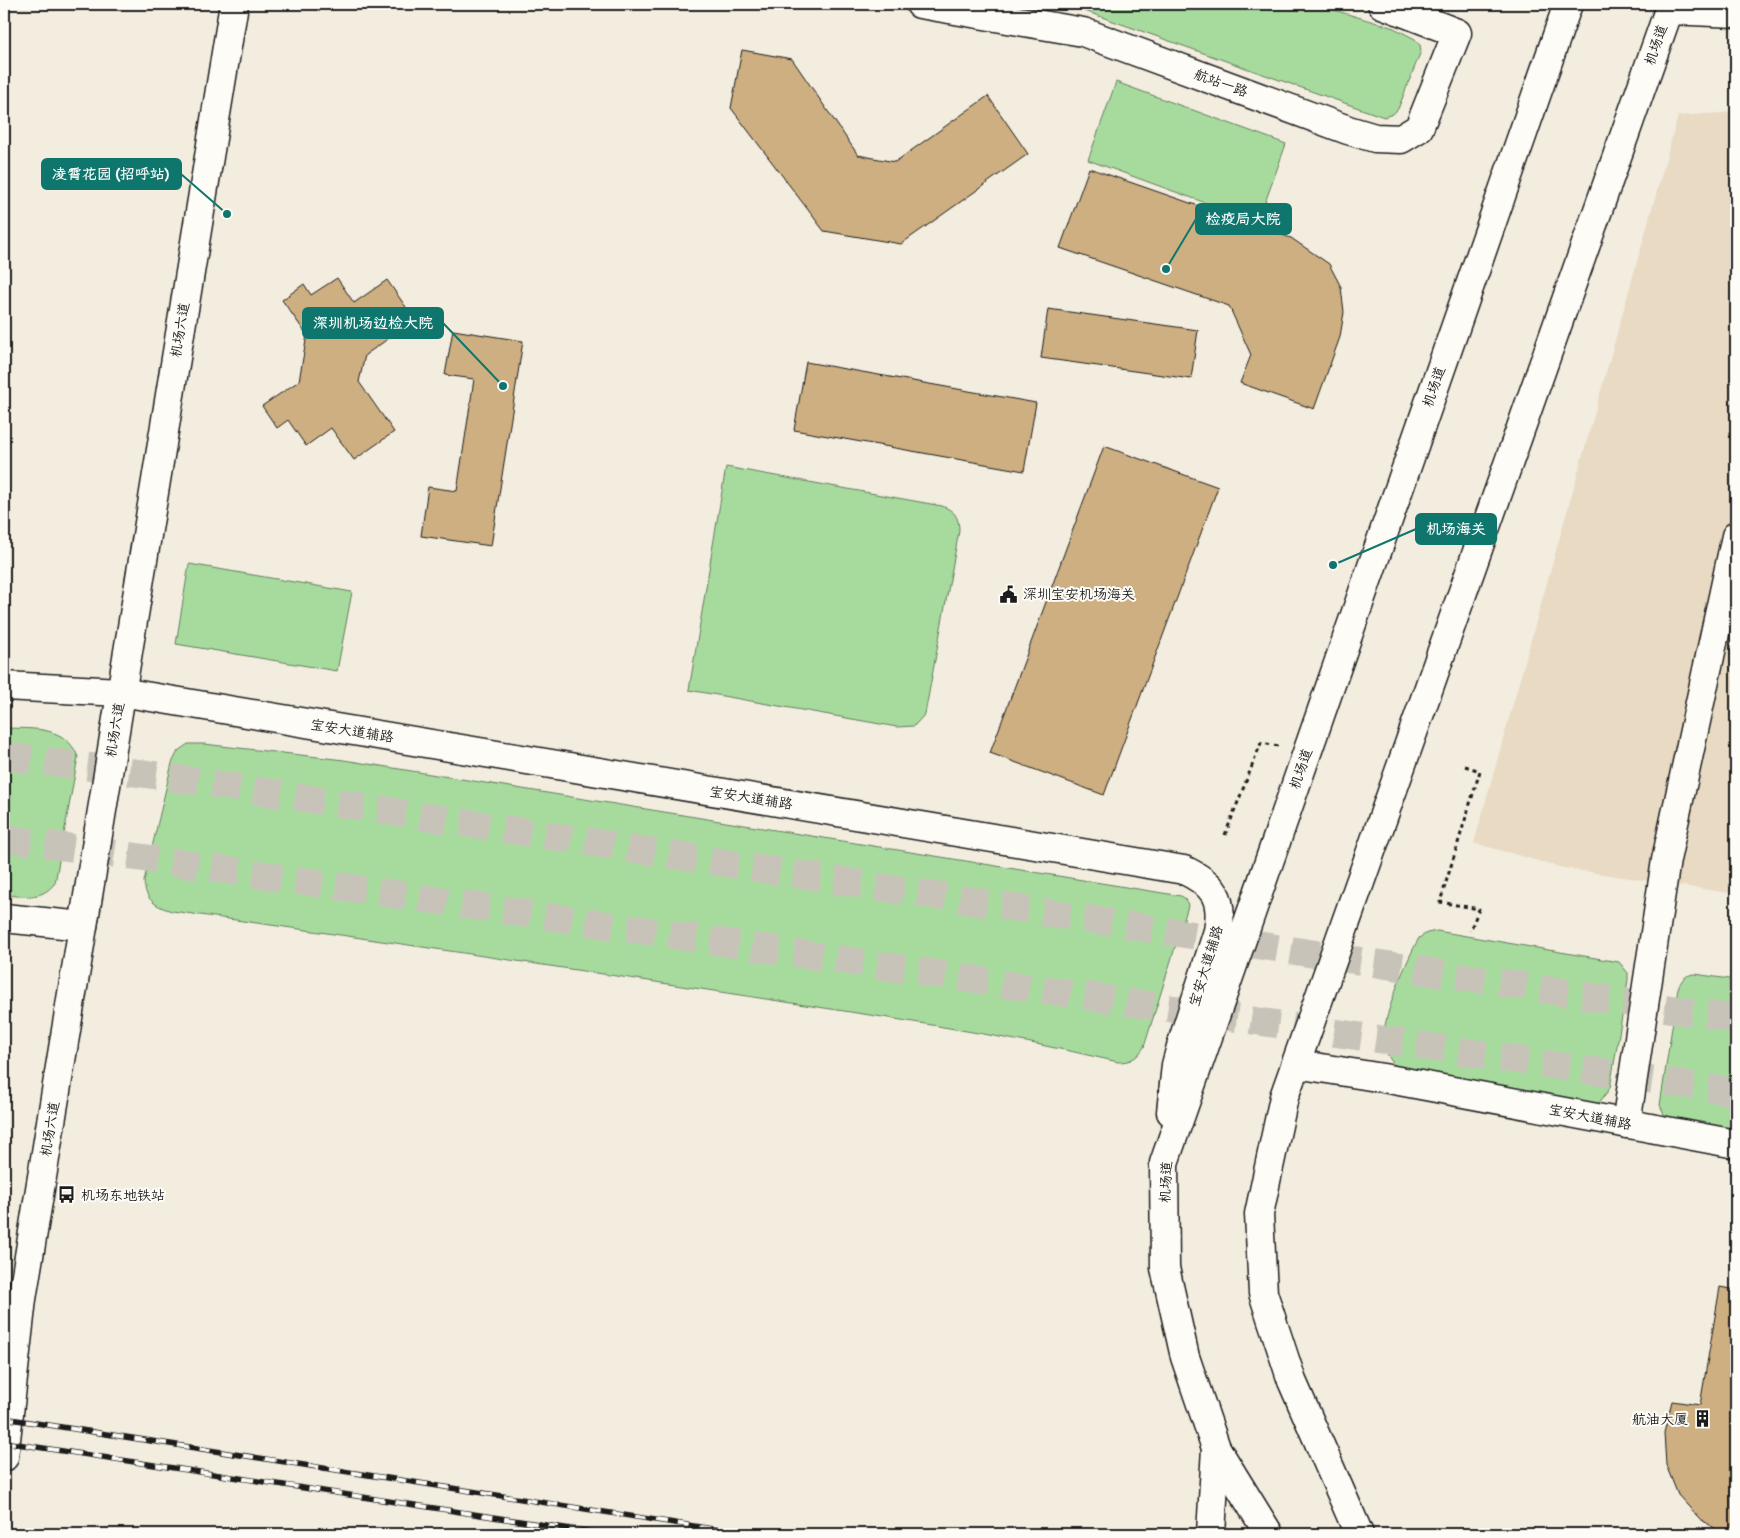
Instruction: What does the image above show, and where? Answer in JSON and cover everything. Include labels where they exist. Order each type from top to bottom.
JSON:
[{"type":"main road","name":"机场六道","points":[[4,1457],[22,1299],[234,4]]},
{"type":"main road","name":"航站一路","points":[[920,4],[1083,32],[1375,138],[1401,139],[1419,128],[1457,33],[1382,4]]},
{"type":"main road","name":"机场道","points":[[1270,1534],[1216,1448],[1185,1358],[1165,1268],[1164,1162],[1568,4]]},
{"type":"main road","name":"机场道","points":[[1359,1534],[1292,1381],[1263,1293],[1259,1214],[1284,1097],[1670,7]]},
{"type":"main road","points":[[1670,7],[1736,13]]},
{"type":"main road","points":[[1626,1124],[1666,860],[1736,536]]},
{"type":"main road","name":"宝安大道辅路","points":[[4,686],[121,692],[1184,870],[1211,886],[1221,913],[1218,931],[1176,1066],[1164,1162]]},
{"type":"main road","points":[[4,918],[83,926]]},
{"type":"main road","name":"宝安大道辅路","points":[[1296,1064],[1383,1078],[1736,1144]]},
{"type":"main road","points":[[1211,1534],[1216,1448]]},
{"type":"path","points":[[1225,835],[1261,743],[1280,746]]},
{"type":"path","points":[[1465,766],[1480,771],[1440,902],[1479,908],[1470,932]]},
{"type":"shaded area","points":[[1736,112],[1736,894],[1563,868],[1474,843],[1678,116]]},
{"type":"green space","points":[[1065,4],[1314,4],[1394,28],[1415,39],[1420,45],[1421,51],[1398,109],[1393,114],[1384,117]]},
{"type":"green space","points":[[1116,82],[1286,144],[1258,222],[1088,160]]},
{"type":"green space","points":[[726,467],[942,506],[955,515],[959,531],[925,714],[914,726],[897,727],[689,690]]},
{"type":"green space","points":[[189,564],[352,592],[337,671],[176,644]]},
{"type":"green space","points":[[4,728],[37,729],[57,734],[73,747],[78,757],[55,883],[50,889],[38,895],[4,895]]},
{"type":"green space","points":[[188,744],[204,744],[344,760],[1181,896],[1186,899],[1188,906],[1144,1047],[1133,1059],[1118,1062],[1028,1042],[890,1018],[172,911],[161,907],[149,898],[144,881],[172,763],[178,751]]},
{"type":"green space","points":[[1437,931],[1619,962],[1628,973],[1628,980],[1610,1088],[1599,1103],[1589,1107],[1402,1074],[1391,1060],[1385,1048],[1384,1034],[1386,1022],[1402,975],[1419,938],[1427,933]]},
{"type":"green space","points":[[1695,974],[1736,980],[1736,1137],[1673,1124],[1665,1116],[1660,1105],[1678,988],[1684,978]]},
{"type":"building","points":[[742,50],[792,59],[858,155],[895,162],[988,96],[1028,154],[901,244],[824,231],[731,108]]},
{"type":"building","points":[[1089,168],[1291,238],[1329,264],[1341,287],[1344,312],[1340,337],[1314,409],[1240,383],[1251,355],[1229,306],[1060,248]]},
{"type":"building","points":[[337,278],[354,303],[387,280],[415,320],[365,355],[359,382],[394,432],[354,460],[331,428],[306,446],[288,420],[277,428],[262,406],[299,381],[307,335],[282,300],[304,284],[311,295]]},
{"type":"building","points":[[1048,309],[1198,330],[1191,379],[1041,358]]},
{"type":"building","points":[[453,330],[523,341],[491,546],[421,536],[428,487],[457,491],[474,379],[445,375]]},
{"type":"building","points":[[806,362],[1036,403],[1024,471],[794,430]]},
{"type":"building","points":[[1104,446],[1218,487],[1104,795],[990,753]]},
{"type":"building","name":"航油大厦","points":[[1720,1287],[1736,1290],[1736,1534],[1724,1534],[1700,1519],[1678,1495],[1666,1465],[1664,1433],[1672,1401],[1700,1405]]},
{"type":"tunnel","points":[[4,756],[162,776],[1736,1019]]},
{"type":"tunnel","points":[[4,838],[1736,1092]]},
{"type":"railway","points":[[4,1418],[745,1534]]},
{"type":"railway","points":[[4,1442],[604,1534]]},
{"type":"place","name":"凌霄花园 (招呼站)","points":[[227,214]]},
{"type":"place","name":"检疫局大院","points":[[1166,269]]},
{"type":"place","name":"深圳机场边检大院","points":[[503,386]]},
{"type":"place","name":"机场海关","points":[[1333,565]]},
{"type":"place","name":"深圳宝安机场海关","points":[[1009,594]]},
{"type":"place","name":"机场东地铁站","points":[[67,1195]]},
{"type":"place","name":"航油大厦","points":[[1702,1419]]}]
